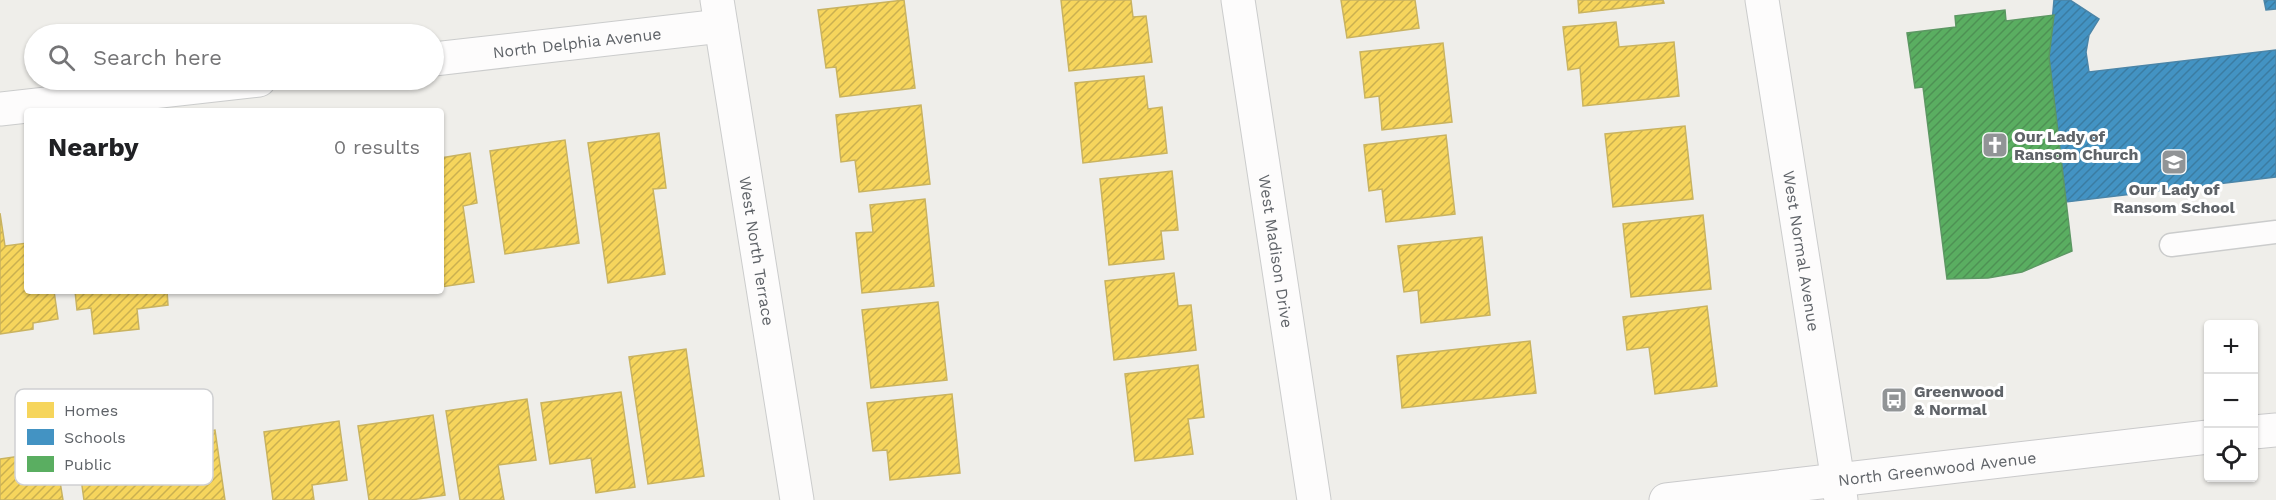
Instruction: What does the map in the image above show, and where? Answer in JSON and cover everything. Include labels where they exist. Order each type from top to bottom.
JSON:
[{"type":"street","name":"West Madison Drive","points":[[1238,0],[1314,500]]},
{"type":"street","name":"West Normal Avenue","points":[[1762,0],[1840,490]]},
{"type":"street","name":"North Delphia Avenue","points":[[444,57],[719,13]]},
{"type":"street","name":"West North Terrace","points":[[719,13],[797,500]]},
{"type":"street","points":[[0,109],[170,90]]},
{"type":"street","name":"North Greenwood Avenue","points":[[1666,500],[1840,490],[2204,438]]},
{"type":"lane","points":[[2171,245],[2276,232]]},
{"type":"building: Homes","points":[[904,0],[915,88],[840,97],[836,67],[826,68],[818,10]]},
{"type":"building: Homes","points":[[1061,0],[1131,0],[1133,17],[1146,16],[1152,62],[1069,71]]},
{"type":"building: Homes","points":[[1341,0],[1415,0],[1419,28],[1347,38]]},
{"type":"building: Homes","points":[[1578,0],[1663,0],[1664,3],[1579,13]]},
{"type":"building: Homes","points":[[1616,22],[1619,47],[1674,42],[1679,96],[1583,106],[1580,68],[1568,70],[1563,27]]},
{"type":"building: Homes","points":[[1443,43],[1452,122],[1382,130],[1379,96],[1365,98],[1360,52]]},
{"type":"building: Homes","points":[[1144,76],[1148,109],[1162,107],[1167,153],[1083,163],[1075,83]]},
{"type":"building: Homes","points":[[921,105],[930,184],[859,192],[855,160],[841,162],[836,115]]},
{"type":"building: Homes","points":[[1685,126],[1693,199],[1613,207],[1605,134]]},
{"type":"building: Homes","points":[[659,133],[666,188],[653,189],[665,274],[608,283],[588,143]]},
{"type":"building: Homes","points":[[1446,135],[1455,214],[1386,222],[1382,189],[1369,191],[1364,145]]},
{"type":"building: Homes","points":[[565,140],[579,243],[505,254],[490,151]]},
{"type":"building: Homes","points":[[470,153],[477,203],[463,206],[474,282],[444,287],[444,157]]},
{"type":"building: Homes","points":[[1172,171],[1178,230],[1161,231],[1164,259],[1109,265],[1100,179]]},
{"type":"building: Homes","points":[[925,199],[934,286],[862,293],[856,233],[873,232],[870,205]]},
{"type":"building: Homes","points":[[0,213],[5,246],[24,243],[24,294],[54,294],[58,319],[33,323],[33,329],[0,334]]},
{"type":"building: Homes","points":[[1703,215],[1711,289],[1631,297],[1623,224]]},
{"type":"building: Homes","points":[[1482,237],[1490,315],[1421,323],[1418,290],[1404,292],[1398,246]]},
{"type":"building: Homes","points":[[1174,273],[1178,306],[1191,305],[1196,350],[1114,360],[1105,281]]},
{"type":"building: Homes","points":[[75,294],[167,294],[168,305],[137,309],[139,329],[94,334],[91,308],[77,310]]},
{"type":"building: Homes","points":[[938,302],[947,380],[871,388],[862,310]]},
{"type":"building: Homes","points":[[1707,306],[1717,386],[1655,394],[1649,347],[1627,350],[1623,317]]},
{"type":"building: Homes","points":[[1530,341],[1536,393],[1402,408],[1397,356]]},
{"type":"building: Homes","points":[[686,349],[704,476],[648,484],[629,357]]},
{"type":"building: Homes","points":[[1198,365],[1204,417],[1188,419],[1193,454],[1135,461],[1125,374]]},
{"type":"building: Homes","points":[[621,392],[635,487],[596,493],[591,458],[550,464],[541,403]]},
{"type":"building: Homes","points":[[952,394],[960,473],[890,480],[887,450],[873,451],[867,403]]},
{"type":"building: Homes","points":[[527,399],[536,460],[498,465],[504,500],[460,500],[446,411]]},
{"type":"building: Homes","points":[[433,415],[445,495],[411,500],[369,500],[358,426]]},
{"type":"building: Homes","points":[[339,421],[347,480],[312,485],[314,500],[273,500],[264,432]]},
{"type":"building: Homes","points":[[213,430],[215,430],[225,500],[84,500],[82,485],[213,485]]},
{"type":"building: Homes","points":[[15,457],[15,485],[61,485],[63,500],[0,500],[0,459]]},
{"type":"building: Schools","points":[[2054,0],[2070,0],[2099,19],[2089,35],[2086,52],[2089,72],[2276,50],[2276,177],[2066,202],[2049,57]]},
{"type":"building: Schools","points":[[2264,0],[2276,0],[2276,9],[2266,10]]},
{"type":"building: Public","name":"Our Lady of Ransom Church","points":[[2005,10],[2006,21],[2054,15],[2049,57],[2072,251],[2022,272],[1988,278],[1947,279],[1923,87],[1915,88],[1907,33],[1956,27],[1955,16]]},
{"type":"place","name":"Our Lady of Ransom Church","points":[[1995,145]]},
{"type":"place","name":"Our Lady of Ransom School","points":[[2174,162]]},
{"type":"place","name":"Greenwood & Normal","points":[[1894,400]]}]
